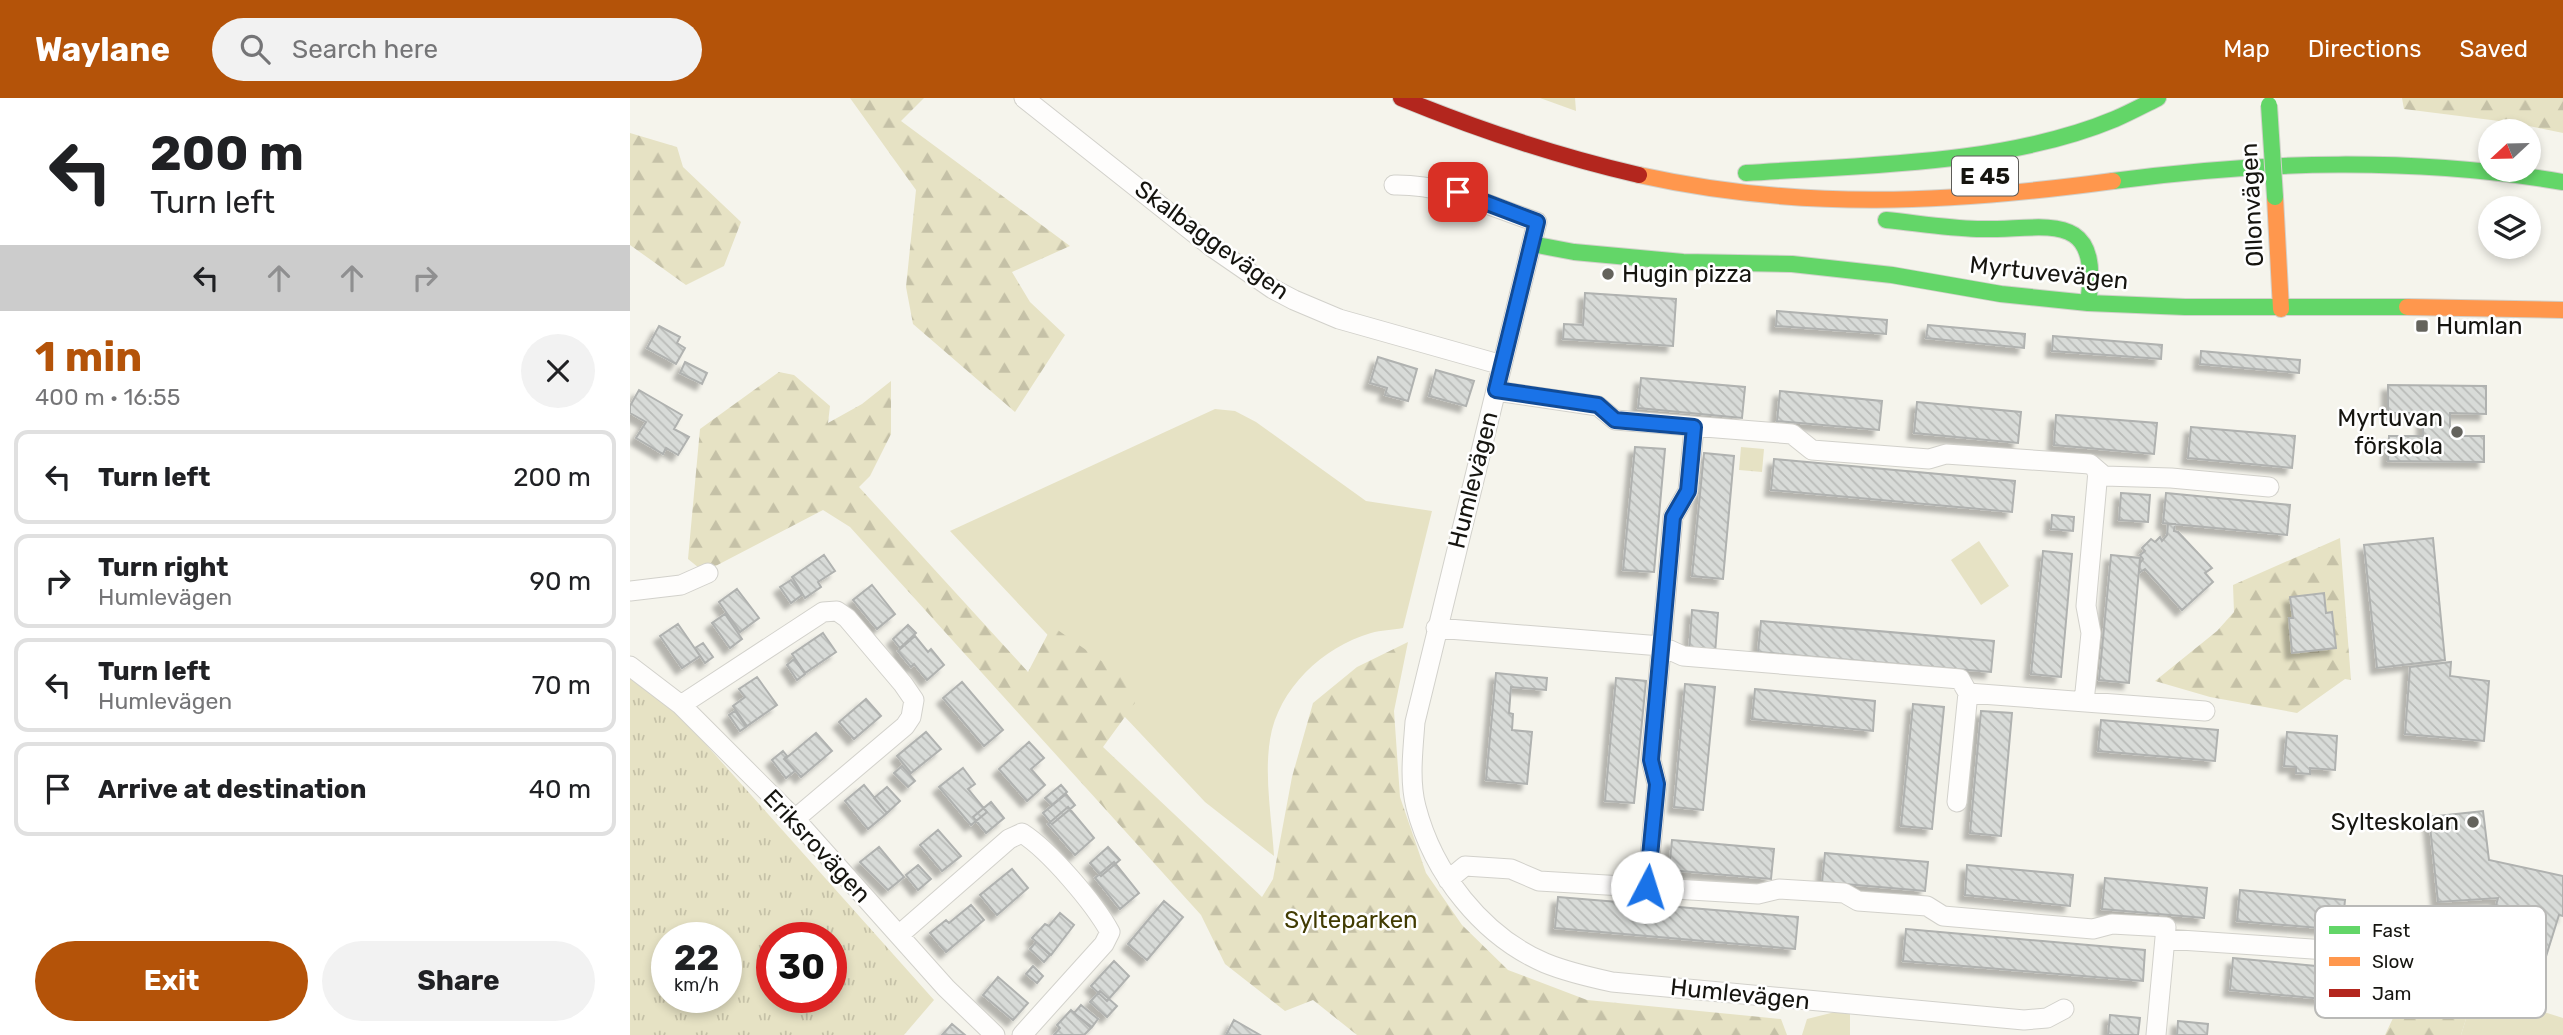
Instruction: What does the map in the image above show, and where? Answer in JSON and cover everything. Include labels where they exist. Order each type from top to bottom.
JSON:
[{"type":"main road","name":"E 45","points":[[1401,98],[1509,141],[1578,161],[1694,186],[1752,194],[1854,200],[1931,200],[1995,196],[2226,168],[2336,162],[2461,167],[2563,182]]},
{"type":"main road","points":[[1890,180],[1740,172],[1905,161],[2025,145],[2100,125],[2158,98]]},
{"type":"main road","name":"Ollonvägen","points":[[2269,101],[2281,309]]},
{"type":"main road","points":[[2260,146],[2286,144]]},
{"type":"main road","points":[[1752,194],[1846,215]]},
{"type":"main road","points":[[1872,218],[1976,229],[2056,228],[2070,232],[2088,250],[2091,260],[2088,303]]},
{"type":"main road","name":"Myrtuvevägen","points":[[1532,244],[1574,252],[1683,262],[1792,264],[1892,275],[2001,294],[2088,303],[2281,309],[2426,307],[2563,310]]},
{"type":"street","name":"Skalbaggevägen","points":[[1024,98],[1212,247],[1273,289],[1339,319],[1502,365]]},
{"type":"street","name":"Humlevägen","points":[[1394,185],[1418,184],[1458,192],[1537,222],[1415,722],[1411,766],[1416,805],[1428,844],[1448,880],[1477,915],[1509,944],[1544,963],[1581,976],[1612,982],[2024,1020],[2047,1018],[2064,1009]]},
{"type":"street","points":[[1496,390],[1598,405],[1615,420],[1792,434],[1812,450],[1929,459],[1946,454],[2090,464],[2104,476],[2171,478],[2269,487]]},
{"type":"street","points":[[1647,887],[1657,784],[1651,760],[1673,517],[1688,491],[1694,427]]},
{"type":"street","points":[[2084,702],[2091,633],[2086,606],[2098,471]]},
{"type":"street","points":[[630,591],[681,585],[708,573]]},
{"type":"street","points":[[681,705],[823,612],[836,611],[847,618],[914,700],[911,718],[795,819]]},
{"type":"street","points":[[1436,628],[1661,646],[1683,656],[1960,679],[1968,693],[1957,802]]},
{"type":"street","name":"Eriksrovägen","points":[[630,666],[681,705],[795,819],[969,1012],[995,1035]]},
{"type":"street","points":[[1968,693],[2205,711]]},
{"type":"street","points":[[898,935],[1009,839],[1022,833],[1037,843],[1101,916],[1110,932],[1104,944],[1022,1035]]},
{"type":"street","points":[[1448,880],[1465,866],[1511,869],[1539,881],[1758,894],[1779,889],[1844,893],[1858,901],[1927,906],[1943,916],[2093,929],[2112,924],[2166,928],[2156,1035]]},
{"type":"street","points":[[2165,939],[2315,949]]},
{"type":"green space","points":[[850,98],[924,98],[901,121],[1070,246],[1012,272],[1030,302],[1065,335],[1015,412],[913,324],[906,287],[916,190]]},
{"type":"green space","points":[[1540,98],[1575,98],[1576,111]]},
{"type":"green space","points":[[2402,98],[2563,98],[2563,133],[2541,128],[2541,119],[2483,119],[2404,109]]},
{"type":"green space","points":[[630,133],[677,147],[683,167],[741,222],[724,266],[686,285],[630,245]]},
{"type":"green space","name":"Sylteparken","points":[[779,372],[794,375],[830,406],[828,423],[862,404],[891,381],[891,434],[870,476],[859,487],[1028,672],[1052,626],[1123,676],[1135,703],[1103,747],[1262,897],[1273,879],[1292,777],[1313,703],[1357,667],[1408,642],[1394,711],[1400,797],[1426,873],[1462,925],[1508,970],[1587,1000],[1781,1019],[1787,1035],[1357,1035],[1313,1000],[1285,1011],[1225,964],[1201,915],[850,527],[823,510],[704,572],[688,559],[700,429]]},
{"type":"green space","points":[[1215,409],[1235,411],[1256,422],[1366,501],[1432,511],[1403,628],[1371,633],[1334,650],[1303,675],[1280,709],[1273,727],[1268,760],[1274,856],[1205,802],[950,531]]},
{"type":"green space","points":[[1741,447],[1764,449],[1762,472],[1739,470]]},
{"type":"green space","points":[[2340,538],[2351,680],[2345,679],[2297,713],[2210,697],[2155,681],[2217,631],[2234,612],[2233,585]]},
{"type":"green space","points":[[1979,541],[2009,586],[1981,605],[1951,560]]},
{"type":"green space","points":[[630,676],[677,712],[934,1000],[904,1035],[630,1035]]},
{"type":"green space","points":[[1835,1012],[1850,1014],[1850,1035],[1802,1035],[1807,1019]]},
{"type":"green space","points":[[2546,1013],[2563,1018],[2563,1035],[2461,1035],[2466,1018],[2546,1018]]},
{"type":"green space","points":[[2393,1018],[2466,1018],[2461,1035],[2385,1035]]},
{"type":"building","points":[[1585,293],[1676,299],[1673,346],[1563,339],[1564,324],[1583,325]]},
{"type":"building","points":[[1777,311],[1887,320],[1886,334],[1776,326]]},
{"type":"building","points":[[1928,325],[2025,334],[2024,348],[1926,338]]},
{"type":"building","points":[[659,326],[680,337],[677,343],[685,348],[676,364],[647,348]]},
{"type":"building","points":[[2053,336],[2162,345],[2161,359],[2052,351]]},
{"type":"building","points":[[2201,351],[2300,360],[2299,373],[2200,364]]},
{"type":"building","points":[[1378,357],[1417,369],[1408,401],[1385,395],[1387,388],[1370,383]]},
{"type":"building","points":[[685,362],[707,373],[702,384],[680,373]]},
{"type":"building","points":[[1436,370],[1474,381],[1466,406],[1429,396]]},
{"type":"building","points":[[1641,378],[1745,387],[1742,418],[1638,408]]},
{"type":"building","points":[[2388,385],[2486,386],[2486,414],[2450,413],[2450,436],[2484,436],[2484,462],[2388,461],[2389,436],[2423,436],[2423,413],[2388,413]]},
{"type":"building","points":[[639,390],[682,415],[674,429],[689,437],[678,455],[666,448],[663,454],[636,438],[646,422],[630,413],[630,406]]},
{"type":"building","points":[[1780,391],[1882,401],[1879,430],[1777,421]]},
{"type":"building","points":[[1917,402],[2021,412],[2018,443],[1914,433]]},
{"type":"building","points":[[2056,415],[2157,423],[2154,454],[2054,445]]},
{"type":"building","points":[[2191,427],[2295,436],[2292,468],[2188,458]]},
{"type":"building","points":[[1635,447],[1665,449],[1654,572],[1623,570]]},
{"type":"building","points":[[1704,453],[1734,456],[1723,579],[1692,576]]},
{"type":"building","points":[[1774,459],[2015,481],[2012,512],[1771,490]]},
{"type":"building","points":[[2121,493],[2150,495],[2148,522],[2119,520]]},
{"type":"building","points":[[2166,493],[2290,505],[2287,535],[2163,523]]},
{"type":"building","points":[[2052,515],[2074,517],[2073,531],[2051,529]]},
{"type":"building","points":[[2168,524],[2175,524],[2174,531],[2212,568],[2205,573],[2213,582],[2182,610],[2145,569],[2139,573],[2143,559],[2140,555],[2145,551],[2142,548],[2151,539],[2155,542],[2160,537],[2162,541],[2167,535]]},
{"type":"building","points":[[2433,538],[2445,660],[2377,668],[2364,545]]},
{"type":"building","points":[[2043,551],[2072,554],[2061,677],[2031,674]]},
{"type":"building","points":[[824,555],[835,571],[818,582],[821,587],[805,598],[792,577]]},
{"type":"building","points":[[2111,555],[2140,558],[2129,683],[2099,680]]},
{"type":"building","points":[[791,580],[802,595],[791,603],[780,587]]},
{"type":"building","points":[[872,585],[895,614],[877,629],[853,600]]},
{"type":"building","points":[[737,589],[759,618],[740,632],[719,602]]},
{"type":"building","points":[[2324,593],[2326,613],[2332,612],[2336,648],[2292,653],[2289,618],[2293,618],[2290,597]]},
{"type":"building","points":[[1692,610],[1718,613],[1715,654],[1689,652]]},
{"type":"building","points":[[725,614],[742,639],[730,648],[712,623]]},
{"type":"building","points":[[1761,621],[1994,641],[1991,672],[1758,652]]},
{"type":"building","points":[[678,624],[700,656],[682,668],[660,636]]},
{"type":"building","points":[[908,625],[916,633],[900,648],[893,639]]},
{"type":"building","points":[[823,633],[836,652],[805,673],[792,654]]},
{"type":"building","points":[[915,636],[928,652],[931,649],[944,665],[927,680],[914,664],[911,667],[898,651]]},
{"type":"building","points":[[703,643],[713,657],[705,663],[695,648]]},
{"type":"building","points":[[794,659],[805,674],[797,680],[787,665]]},
{"type":"building","name":"Sylteskolan","points":[[2451,662],[2450,676],[2489,681],[2484,741],[2405,734],[2410,667]]},
{"type":"building","points":[[1496,673],[1547,678],[1546,690],[1511,687],[1509,713],[1513,714],[1512,730],[1532,732],[1527,784],[1486,780]]},
{"type":"building","points":[[757,677],[777,705],[747,726],[733,706],[745,697],[739,689]]},
{"type":"building","points":[[1616,678],[1646,681],[1634,803],[1605,801]]},
{"type":"building","points":[[962,682],[1003,730],[984,746],[943,698]]},
{"type":"building","points":[[1685,684],[1715,687],[1703,810],[1674,807]]},
{"type":"building","points":[[1755,689],[1875,701],[1873,731],[1752,719]]},
{"type":"building","points":[[866,699],[881,716],[854,739],[839,722]]},
{"type":"building","points":[[1913,704],[1944,707],[1932,829],[1901,826]]},
{"type":"building","points":[[735,711],[746,727],[740,731],[729,715]]},
{"type":"building","points":[[1981,711],[2012,713],[2001,836],[1970,833]]},
{"type":"building","points":[[2101,720],[2218,730],[2215,761],[2098,751]]},
{"type":"building","points":[[926,732],[941,749],[911,773],[897,756]]},
{"type":"building","points":[[2287,732],[2337,736],[2335,770],[2310,768],[2310,774],[2296,773],[2296,767],[2284,766]]},
{"type":"building","points":[[816,733],[832,751],[801,777],[785,759]]},
{"type":"building","points":[[1029,742],[1044,758],[1031,769],[1045,785],[1027,801],[999,769]]},
{"type":"building","points":[[783,751],[787,756],[784,759],[795,771],[786,778],[772,760]]},
{"type":"building","points":[[902,766],[915,781],[908,787],[894,773]]},
{"type":"building","points":[[963,768],[975,784],[968,789],[987,812],[971,825],[939,787]]},
{"type":"building","points":[[864,785],[887,813],[868,829],[845,801]]},
{"type":"building","points":[[1061,785],[1067,792],[1052,805],[1045,798]]},
{"type":"building","points":[[887,787],[900,801],[887,813],[874,798]]},
{"type":"building","points":[[1066,794],[1075,805],[1052,824],[1043,813]]},
{"type":"building","points":[[991,802],[1004,818],[986,833],[973,817]]},
{"type":"building","points":[[1068,807],[1094,838],[1075,855],[1048,824]]},
{"type":"building","name":"Sylteskolan","points":[[2483,811],[2489,860],[2563,876],[2563,916],[2559,915],[2546,956],[2546,906],[2496,906],[2498,898],[2438,902],[2429,817]]},
{"type":"building","points":[[938,830],[961,856],[942,871],[920,845]]},
{"type":"building","points":[[1672,840],[1774,849],[1771,879],[1669,870]]},
{"type":"building","points":[[879,847],[904,877],[888,890],[860,862]]},
{"type":"building","points":[[1108,847],[1120,860],[1101,876],[1090,863]]},
{"type":"building","points":[[1825,853],[1928,862],[1925,891],[1822,882]]},
{"type":"building","points":[[1114,862],[1139,893],[1120,909],[1095,878]]},
{"type":"building","points":[[918,865],[931,879],[918,890],[906,875]]},
{"type":"building","points":[[1967,865],[2073,875],[2070,906],[1965,895]]},
{"type":"building","points":[[1012,869],[1028,888],[997,915],[980,895]]},
{"type":"building","points":[[2105,878],[2207,888],[2204,918],[2102,909]]},
{"type":"building","points":[[2240,890],[2345,900],[2344,906],[2315,906],[2315,928],[2237,921]]},
{"type":"building","points":[[1558,897],[1798,917],[1795,949],[1555,928]]},
{"type":"building","points":[[1164,901],[1183,917],[1147,960],[1128,944]]},
{"type":"building","points":[[971,905],[984,920],[946,952],[930,933],[946,920],[949,923]]},
{"type":"building","points":[[1060,913],[1074,925],[1051,955],[1032,938],[1045,924],[1049,926]]},
{"type":"building","points":[[1906,929],[2145,950],[2143,981],[1903,961]]},
{"type":"building","points":[[1036,942],[1050,955],[1044,962],[1030,949]]},
{"type":"building","points":[[2233,958],[2315,966],[2315,998],[2230,990]]},
{"type":"building","points":[[1114,961],[1129,976],[1107,1001],[1091,986]]},
{"type":"building","points":[[1033,966],[1043,976],[1037,983],[1026,974]]},
{"type":"building","points":[[998,977],[1028,1003],[1013,1020],[983,995]]},
{"type":"building","points":[[1100,991],[1117,1006],[1107,1017],[1090,1002]]},
{"type":"building","points":[[1081,1005],[1098,1019],[1092,1027],[1074,1013]]},
{"type":"building","points":[[1071,1010],[1091,1028],[1084,1035],[1054,1035],[1060,1028],[1057,1025]]},
{"type":"building","points":[[2110,1015],[2140,1018],[2138,1035],[2108,1035]]},
{"type":"building","points":[[1234,1020],[1260,1035],[1226,1035]]},
{"type":"building","points":[[2178,1021],[2208,1024],[2207,1035],[2177,1035]]},
{"type":"building","points":[[952,1024],[965,1035],[942,1035]]},
{"type":"traffic: fast","points":[[1746,173],[1885,165],[2027,146],[2115,119],[2158,98]]},
{"type":"traffic: fast","points":[[2269,105],[2275,197]]},
{"type":"traffic: fast","points":[[2113,181],[2226,169],[2395,165],[2451,168],[2563,182]]},
{"type":"traffic: fast","points":[[1886,220],[1966,228],[2045,227],[2063,230],[2077,237],[2086,250],[2090,272],[2088,303]]},
{"type":"traffic: fast","points":[[1532,244],[1574,252],[1683,262],[1792,264],[1892,275],[2001,294],[2088,303],[2185,307],[2407,307]]},
{"type":"traffic: slow","points":[[1639,175],[1759,194],[1876,200],[1993,194],[2113,181]]},
{"type":"traffic: slow","points":[[2275,197],[2281,309]]},
{"type":"traffic: slow","points":[[2407,307],[2563,310]]},
{"type":"traffic: jam","points":[[1401,98],[1518,141],[1639,175]]},
{"type":"place","name":"Hugin pizza","points":[[1608,274]]},
{"type":"place","name":"Humlan","points":[[2422,326]]},
{"type":"place","name":"Myrtuvan förskola","points":[[2457,432]]},
{"type":"place","name":"Sylteskolan","points":[[2473,822]]},
{"type":"route","points":[[1458,192],[1537,222],[1496,390],[1598,405],[1615,420],[1694,427],[1688,491],[1673,517],[1651,760],[1657,784],[1647,887]]}]
